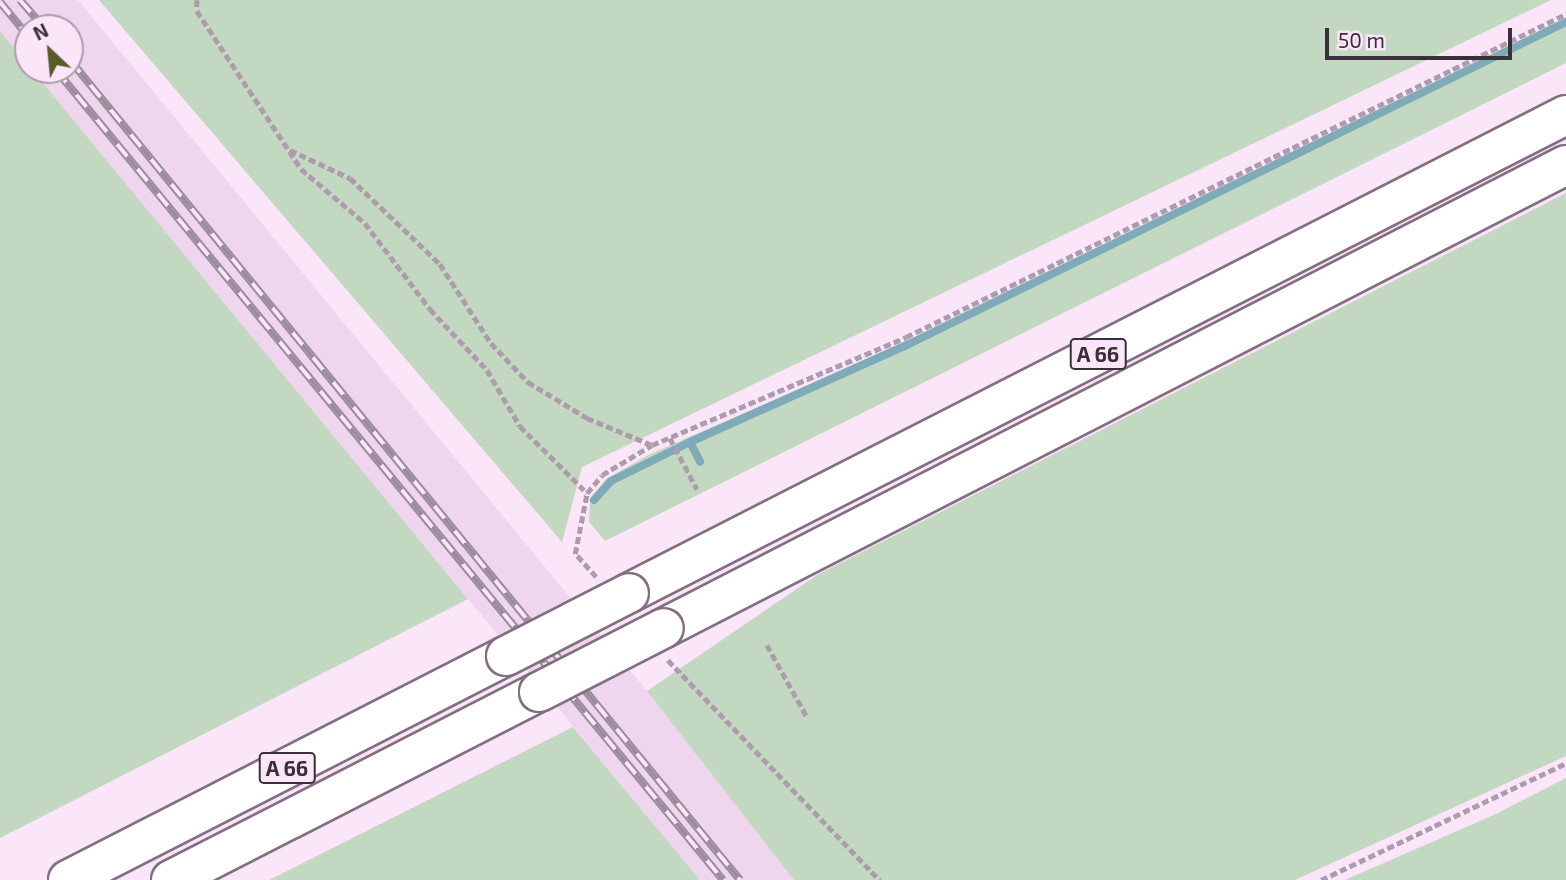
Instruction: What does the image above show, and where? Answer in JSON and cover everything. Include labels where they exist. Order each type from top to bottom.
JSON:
[{"type":"highway","name":"A 66","points":[[68,880],[506,656],[616,589],[1566,115]]},
{"type":"highway","name":"A 66","points":[[171,880],[538,692],[665,642],[1566,165]]},
{"type":"path","points":[[197,0],[197,12],[301,169],[365,223],[430,309],[488,370],[520,426],[587,493]]},
{"type":"path","points":[[616,589],[575,554],[587,493],[602,475],[652,445],[906,337],[1566,14]]},
{"type":"path","points":[[288,150],[350,178],[440,264],[491,343],[528,382],[587,418],[652,445]]},
{"type":"path","points":[[670,438],[697,489]]},
{"type":"path","points":[[665,642],[880,880]]},
{"type":"path","points":[[767,645],[807,717]]},
{"type":"path","points":[[1321,880],[1566,763]]},
{"type":"shaded area","points":[[0,0],[78,0],[647,691],[794,880],[700,880],[44,84],[84,84],[84,14],[14,14],[14,48],[0,31]]},
{"type":"green space","points":[[99,0],[1551,0],[582,467],[562,542]]},
{"type":"green space","points":[[1566,19],[1566,63],[605,541],[589,522],[590,499],[606,479],[650,454],[905,343]]},
{"type":"green space","points":[[0,31],[14,48],[14,84],[44,84],[468,599],[0,838]]},
{"type":"green space","points":[[1566,193],[1566,756],[1295,880],[794,880],[647,691],[817,575]]},
{"type":"green space","points":[[573,727],[700,880],[269,880]]},
{"type":"green space","points":[[1566,778],[1566,880],[1345,880],[1496,814]]},
{"type":"waterway","points":[[690,442],[909,344],[1566,22]]},
{"type":"waterway","points":[[594,500],[611,481],[690,442],[700,462]]},
{"type":"railway","points":[[20,0],[32,14]]},
{"type":"railway","points":[[0,2],[14,19]]},
{"type":"railway","points":[[84,77],[740,880]]},
{"type":"railway","points":[[68,84],[723,880]]}]
